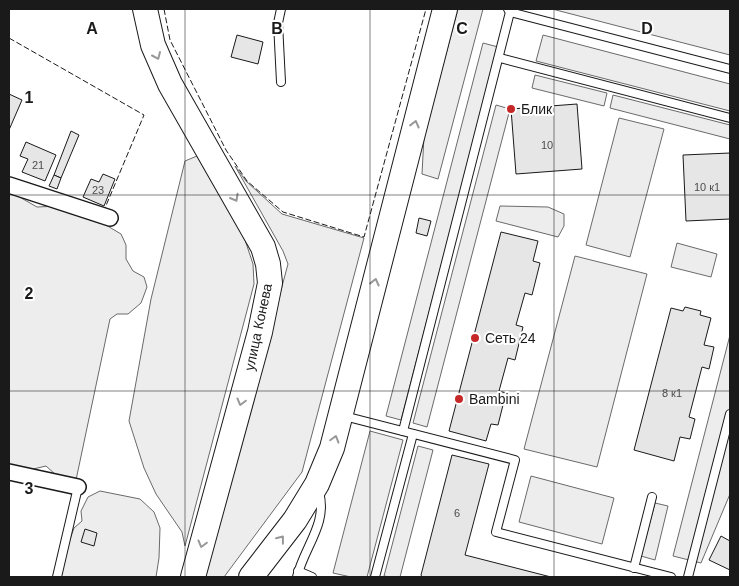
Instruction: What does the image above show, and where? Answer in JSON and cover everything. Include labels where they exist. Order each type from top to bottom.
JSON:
[{"type":"main road","name":"улица Конева","points":[[145,9],[152,45],[170,84],[263,247],[268,264],[270,283],[260,332],[193,577]]},
{"type":"main road","points":[[251,577],[295,520],[317,484],[332,448],[445,9]]},
{"type":"street","points":[[9,185],[110,218]]},
{"type":"street","points":[[9,472],[78,487]]},
{"type":"lane","points":[[281,9],[278,23],[281,82]]},
{"type":"lane","points":[[403,431],[500,58],[509,10],[730,69]]},
{"type":"lane","points":[[500,58],[730,118]]},
{"type":"lane","points":[[688,577],[730,414]]},
{"type":"lane","points":[[342,415],[515,460],[496,532],[634,568],[644,574],[671,577]]},
{"type":"lane","points":[[376,577],[413,434]]},
{"type":"lane","points":[[312,577],[298,574],[320,522],[321,502],[317,484]]},
{"type":"lane","points":[[57,577],[78,487]]},
{"type":"lane","points":[[634,568],[652,497]]},
{"type":"shaded area","points":[[458,9],[483,9],[438,179],[422,174],[424,136]]},
{"type":"shaded area","points":[[552,9],[730,9],[730,55]]},
{"type":"shaded area","points":[[543,35],[730,84],[730,111],[536,61]]},
{"type":"shaded area","points":[[483,43],[498,47],[401,420],[386,416]]},
{"type":"shaded area","points":[[535,75],[607,93],[604,106],[532,88]]},
{"type":"shaded area","points":[[613,95],[730,125],[730,139],[610,108]]},
{"type":"shaded area","points":[[496,105],[510,109],[427,427],[413,423]]},
{"type":"shaded area","points":[[619,118],[664,129],[630,257],[586,245]]},
{"type":"shaded area","points":[[197,156],[244,237],[253,264],[254,284],[185,546],[182,532],[156,494],[144,468],[129,421],[151,299],[185,161]]},
{"type":"shaded area","points":[[235,166],[246,181],[282,214],[364,238],[302,472],[224,577],[204,577],[288,264],[283,251]]},
{"type":"shaded area","points":[[9,191],[37,207],[60,206],[94,218],[121,234],[126,245],[126,259],[133,271],[144,277],[147,287],[141,303],[128,314],[117,314],[110,319],[76,480],[65,483],[46,466],[29,470],[9,464]]},
{"type":"shaded area","points":[[500,206],[548,207],[564,214],[564,226],[558,237],[496,221]]},
{"type":"shaded area","points":[[677,243],[717,254],[711,277],[671,267]]},
{"type":"shaded area","points":[[575,256],[647,274],[597,467],[524,449]]},
{"type":"shaded area","points":[[730,335],[730,494],[701,563],[673,556]]},
{"type":"shaded area","points":[[370,431],[403,440],[367,577],[351,577],[333,573]]},
{"type":"shaded area","points":[[418,446],[433,450],[400,577],[384,576]]},
{"type":"shaded area","points":[[531,476],[614,498],[602,544],[519,522]]},
{"type":"shaded area","points":[[100,491],[140,499],[154,512],[160,528],[156,577],[61,577],[62,562],[74,528],[82,521],[81,511],[88,497]]},
{"type":"shaded area","points":[[655,503],[668,506],[655,560],[641,556]]},
{"type":"building","points":[[237,35],[263,42],[258,64],[231,57]]},
{"type":"building","points":[[9,94],[22,100],[9,130]]},
{"type":"building","points":[[577,104],[582,169],[516,174],[511,109]]},
{"type":"building","points":[[71,131],[79,135],[61,178],[54,175]]},
{"type":"building","points":[[26,142],[56,155],[45,181],[22,172],[28,159],[20,156]]},
{"type":"building","points":[[730,153],[730,219],[686,221],[683,155]]},
{"type":"building","points":[[103,174],[115,179],[104,206],[83,197],[91,179],[99,182]]},
{"type":"building","points":[[54,175],[61,178],[57,189],[49,186]]},
{"type":"building","points":[[419,218],[431,221],[427,236],[416,233]]},
{"type":"building","points":[[501,232],[538,241],[533,261],[540,263],[532,295],[525,293],[516,325],[523,327],[515,360],[508,358],[499,391],[506,393],[498,425],[491,424],[486,441],[449,431]]},
{"type":"building","points":[[685,307],[701,311],[700,315],[711,318],[704,345],[714,347],[709,369],[702,367],[689,417],[695,419],[690,439],[680,437],[674,461],[634,450],[671,308],[683,311]]},
{"type":"building","points":[[452,455],[489,464],[465,555],[551,577],[422,577]]},
{"type":"building","points":[[85,529],[97,533],[94,546],[81,542]]},
{"type":"building","points":[[721,536],[730,541],[730,570],[709,560]]},
{"type":"fence","points":[[164,9],[170,40],[226,150],[247,181],[283,212],[364,237],[426,9]]},
{"type":"fence","points":[[9,38],[144,115],[105,208]]},
{"type":"place","name":"Блик","points":[[511,109]]},
{"type":"place","name":"Сеть 24","points":[[475,338]]},
{"type":"place","name":"Bambini","points":[[459,399]]}]
